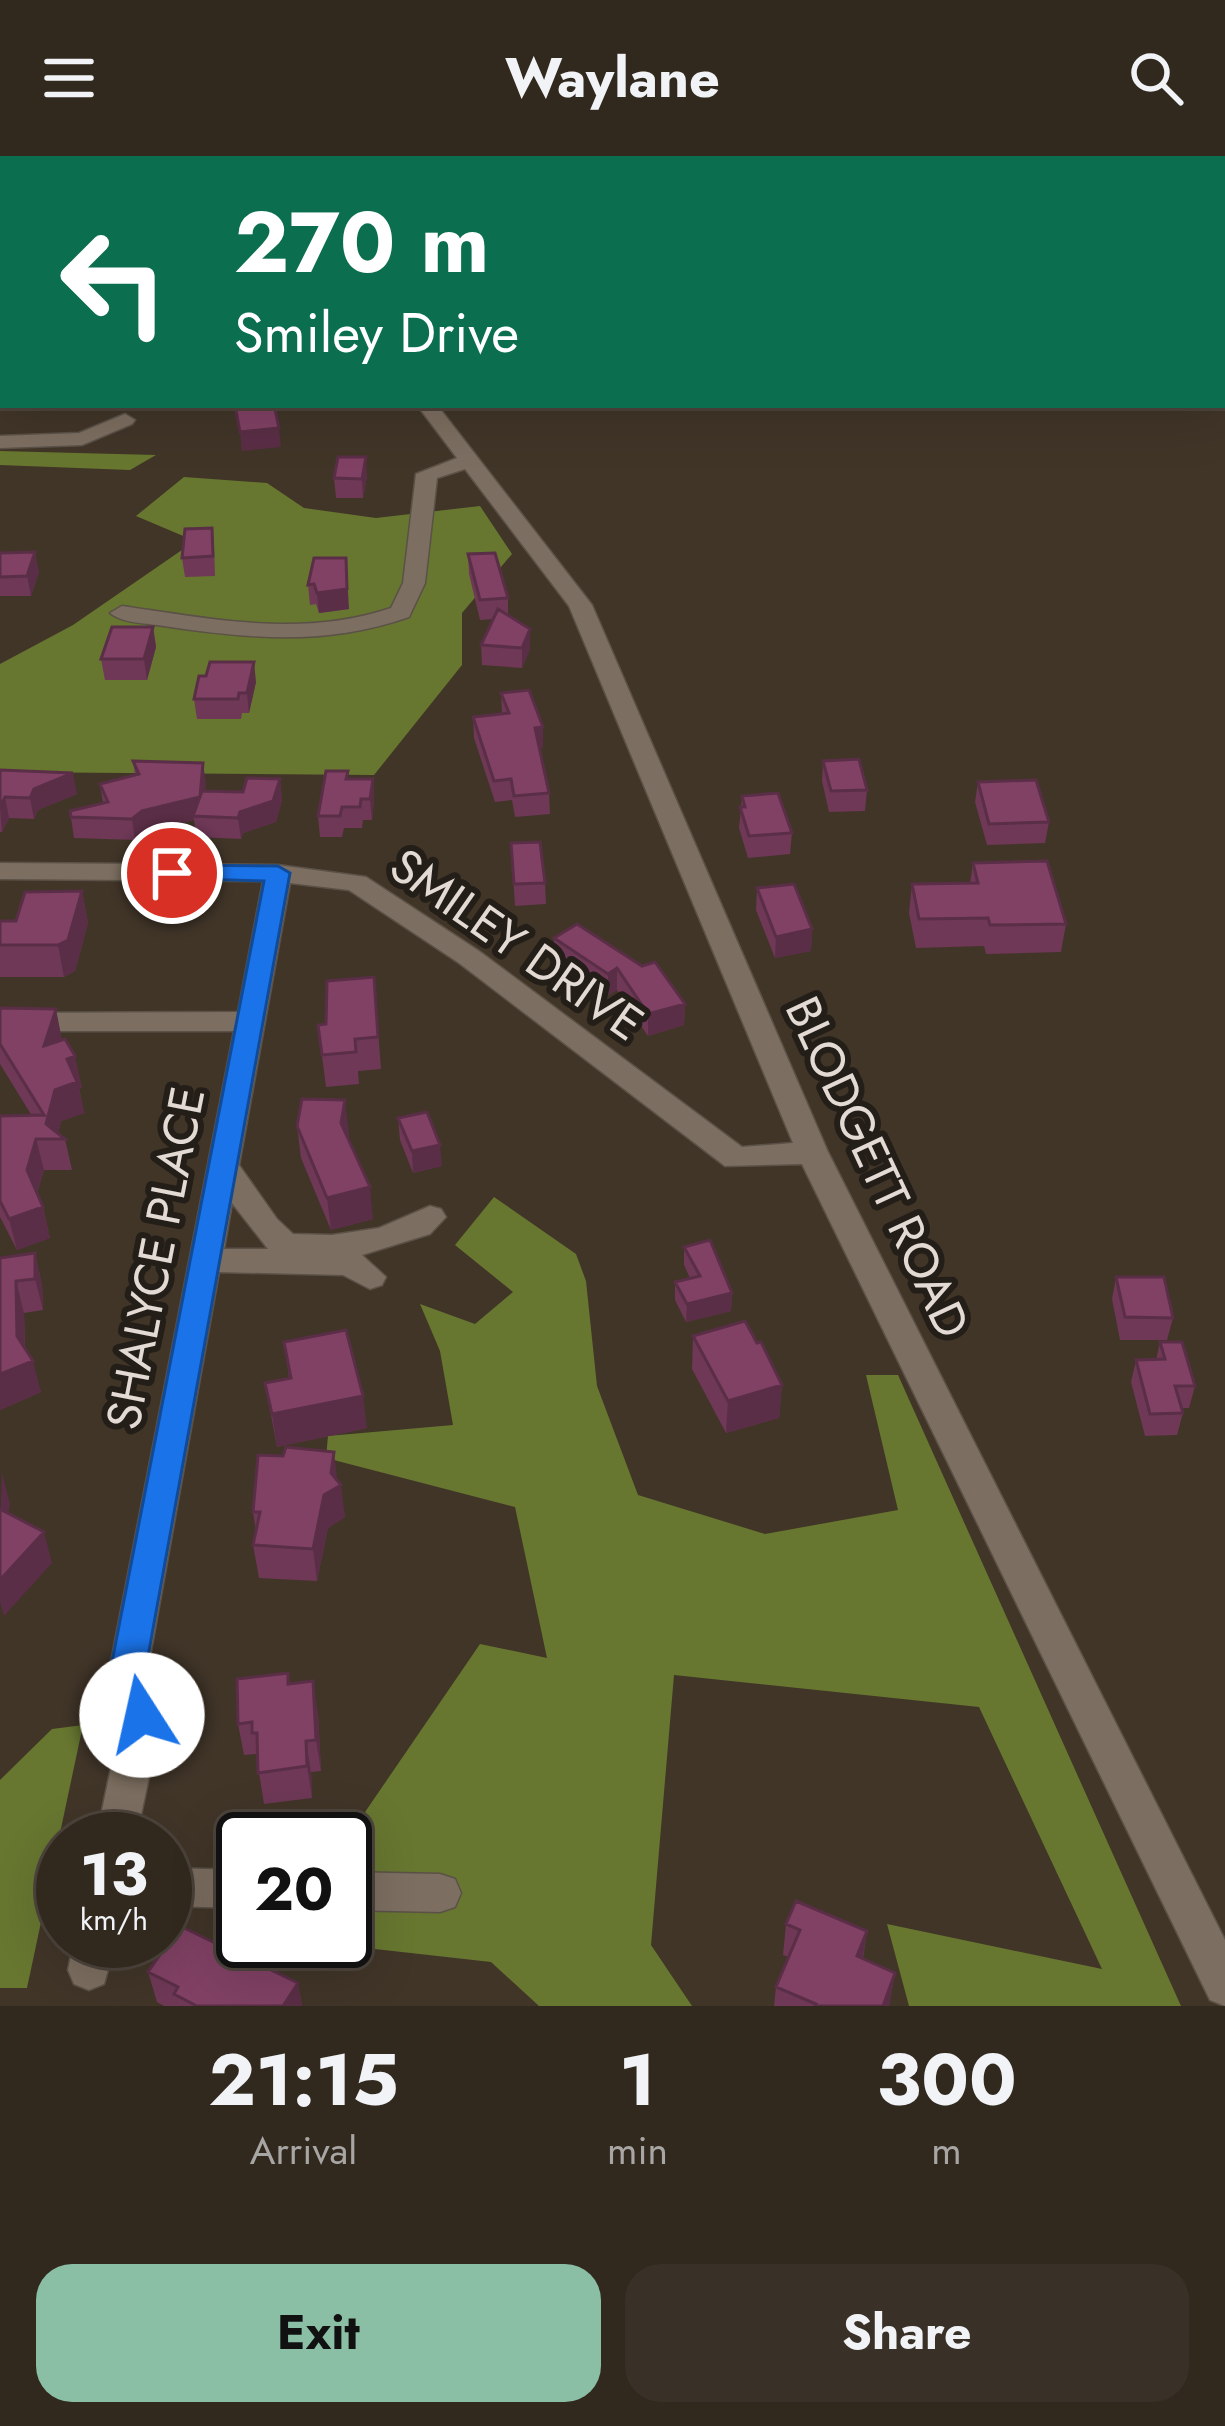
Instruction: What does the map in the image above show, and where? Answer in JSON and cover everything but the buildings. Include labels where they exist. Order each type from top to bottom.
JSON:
[{"type":"street","name":"BLODGETT ROAD","points":[[429,408],[580,605],[812,1152],[1225,1984]]},
{"type":"street","points":[[0,442],[82,440],[125,420]]},
{"type":"street","points":[[122,614],[266,632],[325,634],[364,628],[401,612],[414,583],[427,474],[466,462]]},
{"type":"street","name":"SMILEY DRIVE","points":[[0,871],[278,873],[356,883],[470,957],[736,1158],[812,1152]]},
{"type":"street","name":"SHALYCE PLACE","points":[[122,1812],[142,1715],[130,1662],[278,873]]},
{"type":"street","points":[[0,1022],[249,1021]]},
{"type":"street","points":[[221,1164],[275,1240],[297,1246],[375,1243],[422,1226],[430,1217]]},
{"type":"street","points":[[202,1260],[350,1263],[370,1277]]},
{"type":"street","points":[[372,1892],[440,1893]]},
{"type":"green space","points":[[0,451],[156,455],[130,470],[0,465]]},
{"type":"green space","points":[[184,477],[267,483],[304,508],[376,518],[480,506],[512,554],[462,613],[462,665],[374,775],[0,772],[0,664],[73,625],[195,541],[136,516]]},
{"type":"green space","points":[[494,1197],[576,1254],[586,1281],[597,1386],[638,1495],[765,1534],[898,1510],[866,1375],[898,1375],[1181,2006],[909,2006],[887,1924],[1102,1969],[979,1707],[674,1675],[651,1945],[692,2006],[539,2006],[491,1962],[372,1949],[372,1812],[365,1812],[480,1644],[547,1658],[515,1507],[326,1458],[328,1436],[453,1425],[440,1351],[420,1304],[475,1324],[513,1292],[455,1245]]},
{"type":"green space","points":[[83,1725],[64,1812],[36,1812],[36,1946],[27,1988],[0,1988],[0,1780],[52,1729]]},
{"type":"route","points":[[142,1715],[130,1662],[278,873],[172,873]]}]
